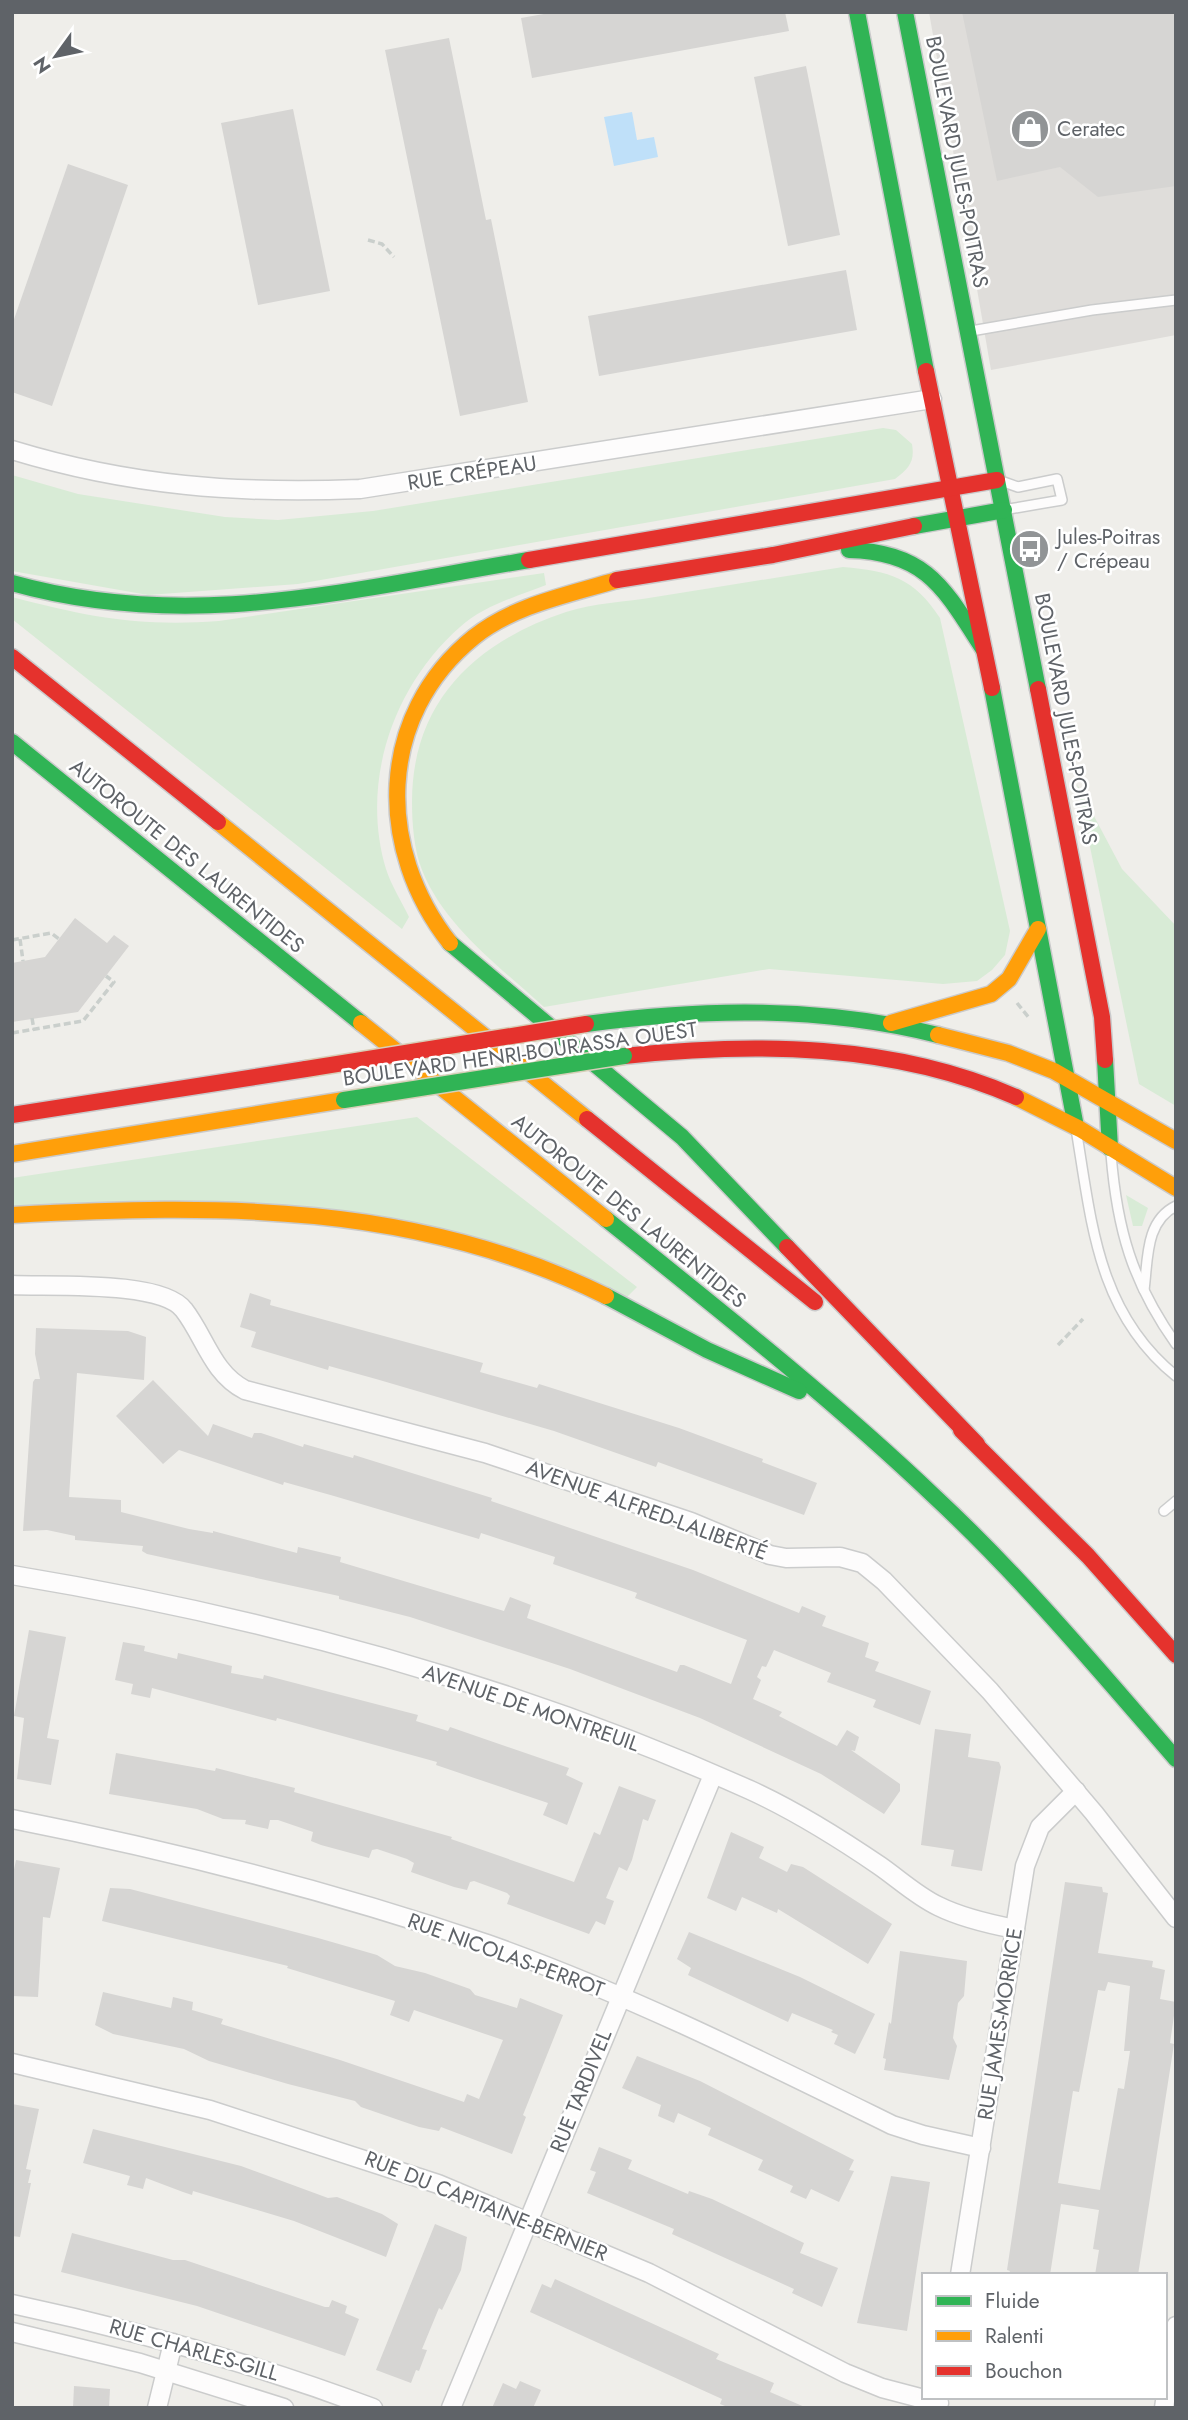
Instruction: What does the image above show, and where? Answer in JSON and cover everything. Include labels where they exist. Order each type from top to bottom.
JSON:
[{"type":"main road","points":[[857,12],[1076,1127]]},
{"type":"main road","name":"BOULEVARD JULES-POITRAS","points":[[905,12],[970,332],[1102,1017],[1110,1148]]},
{"type":"main road","points":[[12,583],[68,598],[132,608],[199,609],[258,603],[739,526],[997,480]]},
{"type":"main road","points":[[977,1444],[682,1137],[488,977],[452,944],[432,920],[418,894],[401,850],[397,826],[396,781],[407,730],[435,677],[474,637],[523,608],[577,590],[1004,510]]},
{"type":"main road","points":[[773,555],[874,550],[907,559],[920,566],[939,584],[984,650]]},
{"type":"main road","name":"AUTOROUTE DES LAURENTIDES","points":[[12,657],[680,1190],[821,1307],[977,1444],[1088,1556],[1176,1655]]},
{"type":"main road","name":"AUTOROUTE DES LAURENTIDES","points":[[12,743],[839,1410],[937,1498],[1042,1605],[1176,1759]]},
{"type":"main road","points":[[889,1023],[952,1003],[974,1000],[998,989],[1009,979],[1038,929]]},
{"type":"main road","name":"BOULEVARD HENRI-BOURASSA OUEST","points":[[12,1115],[630,1017],[738,1009],[808,1012],[889,1023],[1012,1055],[1067,1078],[1176,1140]]},
{"type":"main road","name":"BOULEVARD HENRI-BOURASSA OUEST","points":[[12,1154],[624,1055],[746,1046],[843,1052],[908,1065],[981,1086],[1046,1111],[1176,1188]]},
{"type":"main road","points":[[12,1215],[131,1209],[283,1211],[375,1223],[440,1237],[533,1265],[585,1286],[708,1350],[839,1410]]},
{"type":"street","name":"RUE CRÉPEAU","points":[[12,450],[119,477],[194,487],[270,492],[360,489],[932,399]]},
{"type":"street","name":"AVENUE ALFRED-LALIBERTÉ","points":[[12,1285],[102,1287],[165,1296],[185,1311],[225,1377],[245,1390],[485,1452],[691,1522],[770,1555],[855,1560],[884,1581],[960,1658],[1076,1791],[1176,1918]]},
{"type":"street","name":"AVENUE DE MONTREUIL","points":[[12,1575],[171,1604],[375,1656],[543,1708],[712,1775],[805,1818],[938,1906],[977,1921],[1015,1929]]},
{"type":"street","name":"RUE TARDIVEL","points":[[451,2408],[712,1775]]},
{"type":"street","name":"RUE JAMES-MORRICE","points":[[960,2273],[1025,1866],[1034,1837],[1049,1815],[1076,1791]]},
{"type":"street","name":"RUE NICOLAS-PERROT","points":[[12,1819],[156,1848],[285,1881],[487,1944],[619,1997],[900,2128],[981,2148]]},
{"type":"street","name":"RUE DU CAPITAINE-BERNIER","points":[[12,2063],[117,2086],[254,2123],[380,2163],[529,2220],[694,2294],[845,2373],[882,2388],[922,2398]]},
{"type":"street","name":"RUE CHARLES-GILL","points":[[12,2304],[173,2343],[269,2371],[373,2408]]},
{"type":"street","points":[[1167,2388],[1176,2326]]},
{"type":"street","name":"RUE CHARLES-GILL","points":[[12,2332],[165,2371],[284,2408]]},
{"type":"street","points":[[157,2408],[173,2343]]},
{"type":"lane","points":[[970,332],[1092,310],[1176,300]]},
{"type":"lane","points":[[997,480],[1018,487],[1058,479],[1062,500],[1004,510]]},
{"type":"lane","points":[[1076,1127],[1102,1265],[1112,1297],[1141,1344],[1176,1376]]},
{"type":"lane","points":[[1110,1148],[1121,1235],[1157,1319],[1176,1344]]},
{"type":"lane","points":[[1144,1292],[1158,1217],[1176,1206]]},
{"type":"lane","points":[[1164,1511],[1176,1501]]},
{"type":"path","points":[[368,240],[382,244],[394,257]]},
{"type":"path","points":[[12,940],[51,933],[59,939]]},
{"type":"path","points":[[20,938],[23,961]]},
{"type":"path","points":[[12,1033],[83,1021],[114,982],[106,976]]},
{"type":"path","points":[[1010,996],[1033,1022]]},
{"type":"path","points":[[32,1018],[34,1030]]},
{"type":"path","points":[[1058,1345],[1083,1319]]},
{"type":"shaded area","points":[[929,12],[1176,12],[1176,335],[991,370]]},
{"type":"green space","points":[[883,428],[896,430],[912,444],[913,456],[910,464],[895,479],[298,584],[148,595],[12,571],[12,475],[78,494],[225,517],[278,520],[373,511]]},
{"type":"green space","points":[[843,567],[874,571],[899,579],[920,594],[940,618],[1010,931],[1005,955],[992,970],[977,981],[943,984],[769,969],[544,1007],[459,928],[444,910],[419,862],[412,819],[415,766],[423,734],[437,706],[455,681],[477,659],[504,640],[566,612]]},
{"type":"green space","points":[[544,573],[546,585],[490,607],[460,627],[437,651],[417,677],[400,707],[388,737],[380,770],[377,803],[379,836],[386,869],[409,917],[402,929],[12,619],[12,597],[114,619],[191,623]]},
{"type":"green space","points":[[1077,784],[1122,869],[1176,926],[1176,1106],[1139,1084]]},
{"type":"green space","points":[[417,1117],[637,1287],[627,1297],[459,1232],[12,1208],[12,1178]]},
{"type":"green space","points":[[1126,1195],[1148,1208],[1142,1226],[1133,1226]]},
{"type":"water","points":[[632,112],[637,140],[654,137],[658,157],[614,166],[604,117]]},
{"type":"building","points":[[555,12],[785,12],[789,31],[532,78],[521,18]]},
{"type":"building","points":[[962,12],[1176,12],[1176,186],[1098,197],[1060,167],[997,181]]},
{"type":"building","points":[[449,38],[486,220],[491,219],[528,402],[460,416],[385,50]]},
{"type":"building","points":[[806,66],[840,235],[788,246],[754,77]]},
{"type":"building","points":[[293,109],[330,291],[258,305],[221,123]]},
{"type":"building","points":[[68,164],[128,185],[52,406],[12,392],[12,325]]},
{"type":"building","points":[[846,270],[857,330],[599,376],[588,316]]},
{"type":"building","points":[[75,918],[107,943],[114,935],[129,946],[78,1012],[12,1022],[12,963],[45,957]]},
{"type":"building","points":[[250,1293],[271,1300],[270,1305],[483,1363],[480,1372],[537,1388],[539,1384],[679,1428],[763,1459],[762,1462],[817,1483],[804,1515],[658,1462],[656,1467],[554,1431],[376,1379],[329,1366],[328,1370],[251,1347],[256,1332],[240,1327]]},
{"type":"building","points":[[36,1328],[128,1331],[146,1337],[144,1380],[77,1373],[69,1497],[121,1500],[121,1512],[189,1529],[213,1531],[297,1553],[298,1547],[341,1557],[340,1562],[504,1611],[510,1597],[531,1605],[527,1618],[677,1672],[680,1665],[684,1665],[731,1684],[747,1640],[635,1598],[637,1593],[553,1564],[555,1557],[481,1533],[479,1539],[284,1482],[283,1485],[179,1450],[163,1464],[116,1416],[153,1380],[208,1436],[213,1424],[252,1438],[254,1433],[261,1433],[303,1447],[304,1444],[353,1458],[354,1455],[492,1498],[491,1501],[693,1570],[799,1613],[802,1606],[826,1616],[822,1626],[869,1643],[865,1657],[879,1662],[875,1671],[931,1691],[920,1725],[873,1707],[876,1700],[827,1682],[831,1673],[774,1650],[766,1667],[762,1666],[757,1677],[761,1680],[753,1699],[782,1712],[779,1716],[837,1746],[847,1730],[859,1737],[855,1751],[851,1750],[900,1784],[900,1791],[884,1814],[821,1774],[700,1718],[570,1669],[410,1617],[339,1599],[339,1596],[147,1554],[142,1551],[143,1546],[75,1540],[75,1536],[47,1530],[23,1531],[33,1382],[40,1379],[35,1354]]},
{"type":"building","points":[[29,1630],[66,1637],[47,1738],[59,1740],[51,1785],[17,1779],[24,1718],[14,1716]]},
{"type":"building","points":[[123,1642],[145,1646],[144,1651],[177,1659],[178,1653],[232,1666],[231,1673],[263,1679],[264,1675],[418,1715],[416,1721],[448,1731],[450,1727],[569,1768],[566,1775],[583,1783],[567,1825],[543,1815],[548,1803],[436,1765],[437,1762],[277,1718],[276,1721],[152,1688],[150,1698],[131,1694],[133,1684],[115,1680]]},
{"type":"building","points":[[935,1729],[971,1734],[968,1757],[999,1762],[1001,1767],[982,1871],[951,1866],[954,1850],[921,1845]]},
{"type":"building","points":[[116,1753],[215,1771],[216,1768],[295,1788],[294,1792],[452,1837],[451,1839],[574,1882],[594,1832],[600,1835],[619,1786],[656,1800],[648,1821],[643,1819],[627,1871],[619,1867],[606,1898],[614,1901],[605,1925],[596,1921],[589,1934],[507,1904],[510,1896],[507,1893],[474,1881],[470,1882],[467,1890],[454,1887],[411,1872],[414,1863],[377,1849],[372,1850],[369,1858],[321,1845],[311,1841],[313,1832],[278,1820],[270,1820],[268,1829],[245,1824],[246,1820],[223,1819],[197,1809],[109,1794]]},
{"type":"building","points":[[731,1832],[764,1847],[759,1858],[787,1872],[791,1864],[803,1867],[892,1924],[868,1964],[778,1909],[777,1913],[742,1897],[736,1911],[707,1898]]},
{"type":"building","points":[[16,1860],[60,1868],[50,1918],[43,1917],[38,1997],[12,1996],[12,1879]]},
{"type":"building","points":[[1065,1882],[1102,1887],[1103,1892],[1108,1893],[1098,1953],[1153,1961],[1152,1967],[1165,1970],[1160,1999],[1176,2002],[1170,2043],[1174,2044],[1138,2273],[1095,2273],[1099,2250],[1093,2249],[1099,2210],[1061,2204],[1050,2273],[1009,2273],[1007,2270]],"holes":[[[1108,1982],[1130,1986],[1124,2051],[1130,2051],[1124,2089],[1118,2088],[1100,2190],[1058,2183],[1073,2091],[1079,2092],[1098,1990],[1105,1991]]]},
{"type":"building","points":[[110,1888],[130,1889],[318,1938],[377,1955],[395,1966],[425,1973],[470,1989],[475,1995],[517,2008],[520,1998],[563,2015],[523,2115],[526,2117],[512,2154],[441,2127],[439,2131],[419,2127],[361,2107],[355,2101],[209,2061],[184,2049],[113,2034],[95,2025],[103,1992],[171,2008],[173,1997],[193,2002],[192,2010],[223,2019],[221,2024],[464,2102],[467,2094],[479,2099],[503,2040],[414,2010],[409,2022],[390,2015],[395,2001],[287,1968],[288,1966],[102,1921]]},
{"type":"building","points":[[689,1932],[800,1977],[875,2014],[855,2054],[834,2044],[838,2035],[831,2032],[833,2030],[792,2013],[788,2022],[688,1975],[691,1968],[677,1959]]},
{"type":"building","points":[[900,1951],[967,1961],[964,1996],[958,2003],[953,2038],[957,2046],[949,2080],[884,2070],[886,2059],[883,2058],[889,2022],[891,2024]]},
{"type":"building","points":[[637,2056],[700,2081],[854,2160],[849,2170],[854,2171],[839,2202],[811,2189],[806,2199],[790,2192],[793,2186],[758,2170],[763,2160],[708,2135],[711,2128],[678,2113],[674,2123],[658,2116],[661,2105],[622,2088]]},
{"type":"building","points":[[12,2104],[39,2109],[26,2169],[31,2170],[28,2183],[31,2183],[20,2237],[12,2236]]},
{"type":"building","points":[[93,2129],[241,2166],[328,2198],[337,2197],[382,2214],[398,2224],[386,2257],[294,2221],[193,2191],[192,2195],[146,2178],[143,2189],[127,2185],[130,2176],[83,2163]]},
{"type":"building","points":[[599,2147],[632,2160],[628,2169],[688,2194],[689,2191],[712,2199],[804,2243],[800,2253],[838,2268],[822,2307],[792,2293],[794,2289],[672,2234],[674,2229],[587,2193],[596,2172],[590,2170]]},
{"type":"building","points":[[891,2176],[930,2182],[907,2331],[857,2323]]},
{"type":"building","points":[[435,2224],[467,2237],[461,2270],[442,2310],[439,2308],[422,2349],[427,2350],[411,2383],[376,2370]]},
{"type":"building","points":[[72,2233],[173,2260],[185,2260],[325,2307],[329,2307],[332,2300],[347,2306],[345,2313],[359,2319],[345,2356],[197,2306],[61,2272]]},
{"type":"building","points":[[555,2279],[719,2354],[716,2359],[774,2383],[770,2392],[807,2408],[730,2408],[720,2404],[722,2399],[530,2312],[542,2284],[551,2288]]},
{"type":"building","points":[[520,2381],[541,2390],[533,2408],[492,2408],[503,2383],[516,2389]]},
{"type":"building","points":[[74,2386],[110,2389],[109,2408],[73,2408]]},
{"type":"traffic: fast","points":[[857,12],[926,371]]},
{"type":"traffic: fast","points":[[905,12],[1038,689]]},
{"type":"traffic: fast","points":[[914,526],[1004,510]]},
{"type":"traffic: fast","points":[[849,550],[876,552],[898,558],[932,578],[958,609],[984,650]]},
{"type":"traffic: fast","points":[[12,583],[78,598],[143,605],[207,605],[335,593],[529,560]]},
{"type":"traffic: fast","points":[[992,688],[1076,1127]]},
{"type":"traffic: fast","points":[[12,742],[361,1023]]},
{"type":"traffic: fast","points":[[450,943],[682,1137],[787,1247]]},
{"type":"traffic: fast","points":[[586,1024],[674,1015],[762,1013],[850,1019],[938,1035]]},
{"type":"traffic: fast","points":[[344,1100],[624,1056]]},
{"type":"traffic: fast","points":[[1105,1060],[1110,1148]]},
{"type":"traffic: fast","points":[[606,1219],[732,1320],[896,1460],[1029,1592],[1176,1759]]},
{"type":"traffic: fast","points":[[606,1296],[707,1350],[799,1391]]},
{"type":"traffic: slow","points":[[450,943],[426,906],[409,867],[399,826],[398,784],[404,744],[418,705],[442,669],[474,637],[490,626],[542,602],[617,580]]},
{"type":"traffic: slow","points":[[218,822],[587,1119]]},
{"type":"traffic: slow","points":[[891,1023],[991,994],[1009,979],[1038,929]]},
{"type":"traffic: slow","points":[[361,1023],[606,1219]]},
{"type":"traffic: slow","points":[[938,1035],[1008,1053],[1054,1071],[1176,1141]]},
{"type":"traffic: slow","points":[[1016,1097],[1080,1129],[1176,1188]]},
{"type":"traffic: slow","points":[[12,1154],[344,1100]]},
{"type":"traffic: slow","points":[[12,1215],[89,1211],[240,1211],[315,1216],[389,1226],[462,1242],[534,1265],[606,1296]]},
{"type":"traffic: jam","points":[[926,371],[992,688]]},
{"type":"traffic: jam","points":[[529,560],[997,480]]},
{"type":"traffic: jam","points":[[617,580],[773,555],[914,526]]},
{"type":"traffic: jam","points":[[12,657],[218,822]]},
{"type":"traffic: jam","points":[[1038,689],[1102,1017],[1105,1060]]},
{"type":"traffic: jam","points":[[306,1069],[586,1024]]},
{"type":"traffic: jam","points":[[624,1056],[723,1049],[823,1051],[921,1066],[969,1079],[1016,1097]]},
{"type":"traffic: jam","points":[[12,1115],[306,1069]]},
{"type":"traffic: jam","points":[[587,1119],[815,1302]]},
{"type":"traffic: jam","points":[[787,1247],[977,1444]]},
{"type":"traffic: jam","points":[[961,1430],[1088,1556],[1176,1655]]},
{"type":"place","name":"Ceratec","points":[[1030,129]]},
{"type":"place","name":"Jules-Poitras / Crépeau","points":[[1030,549]]}]
